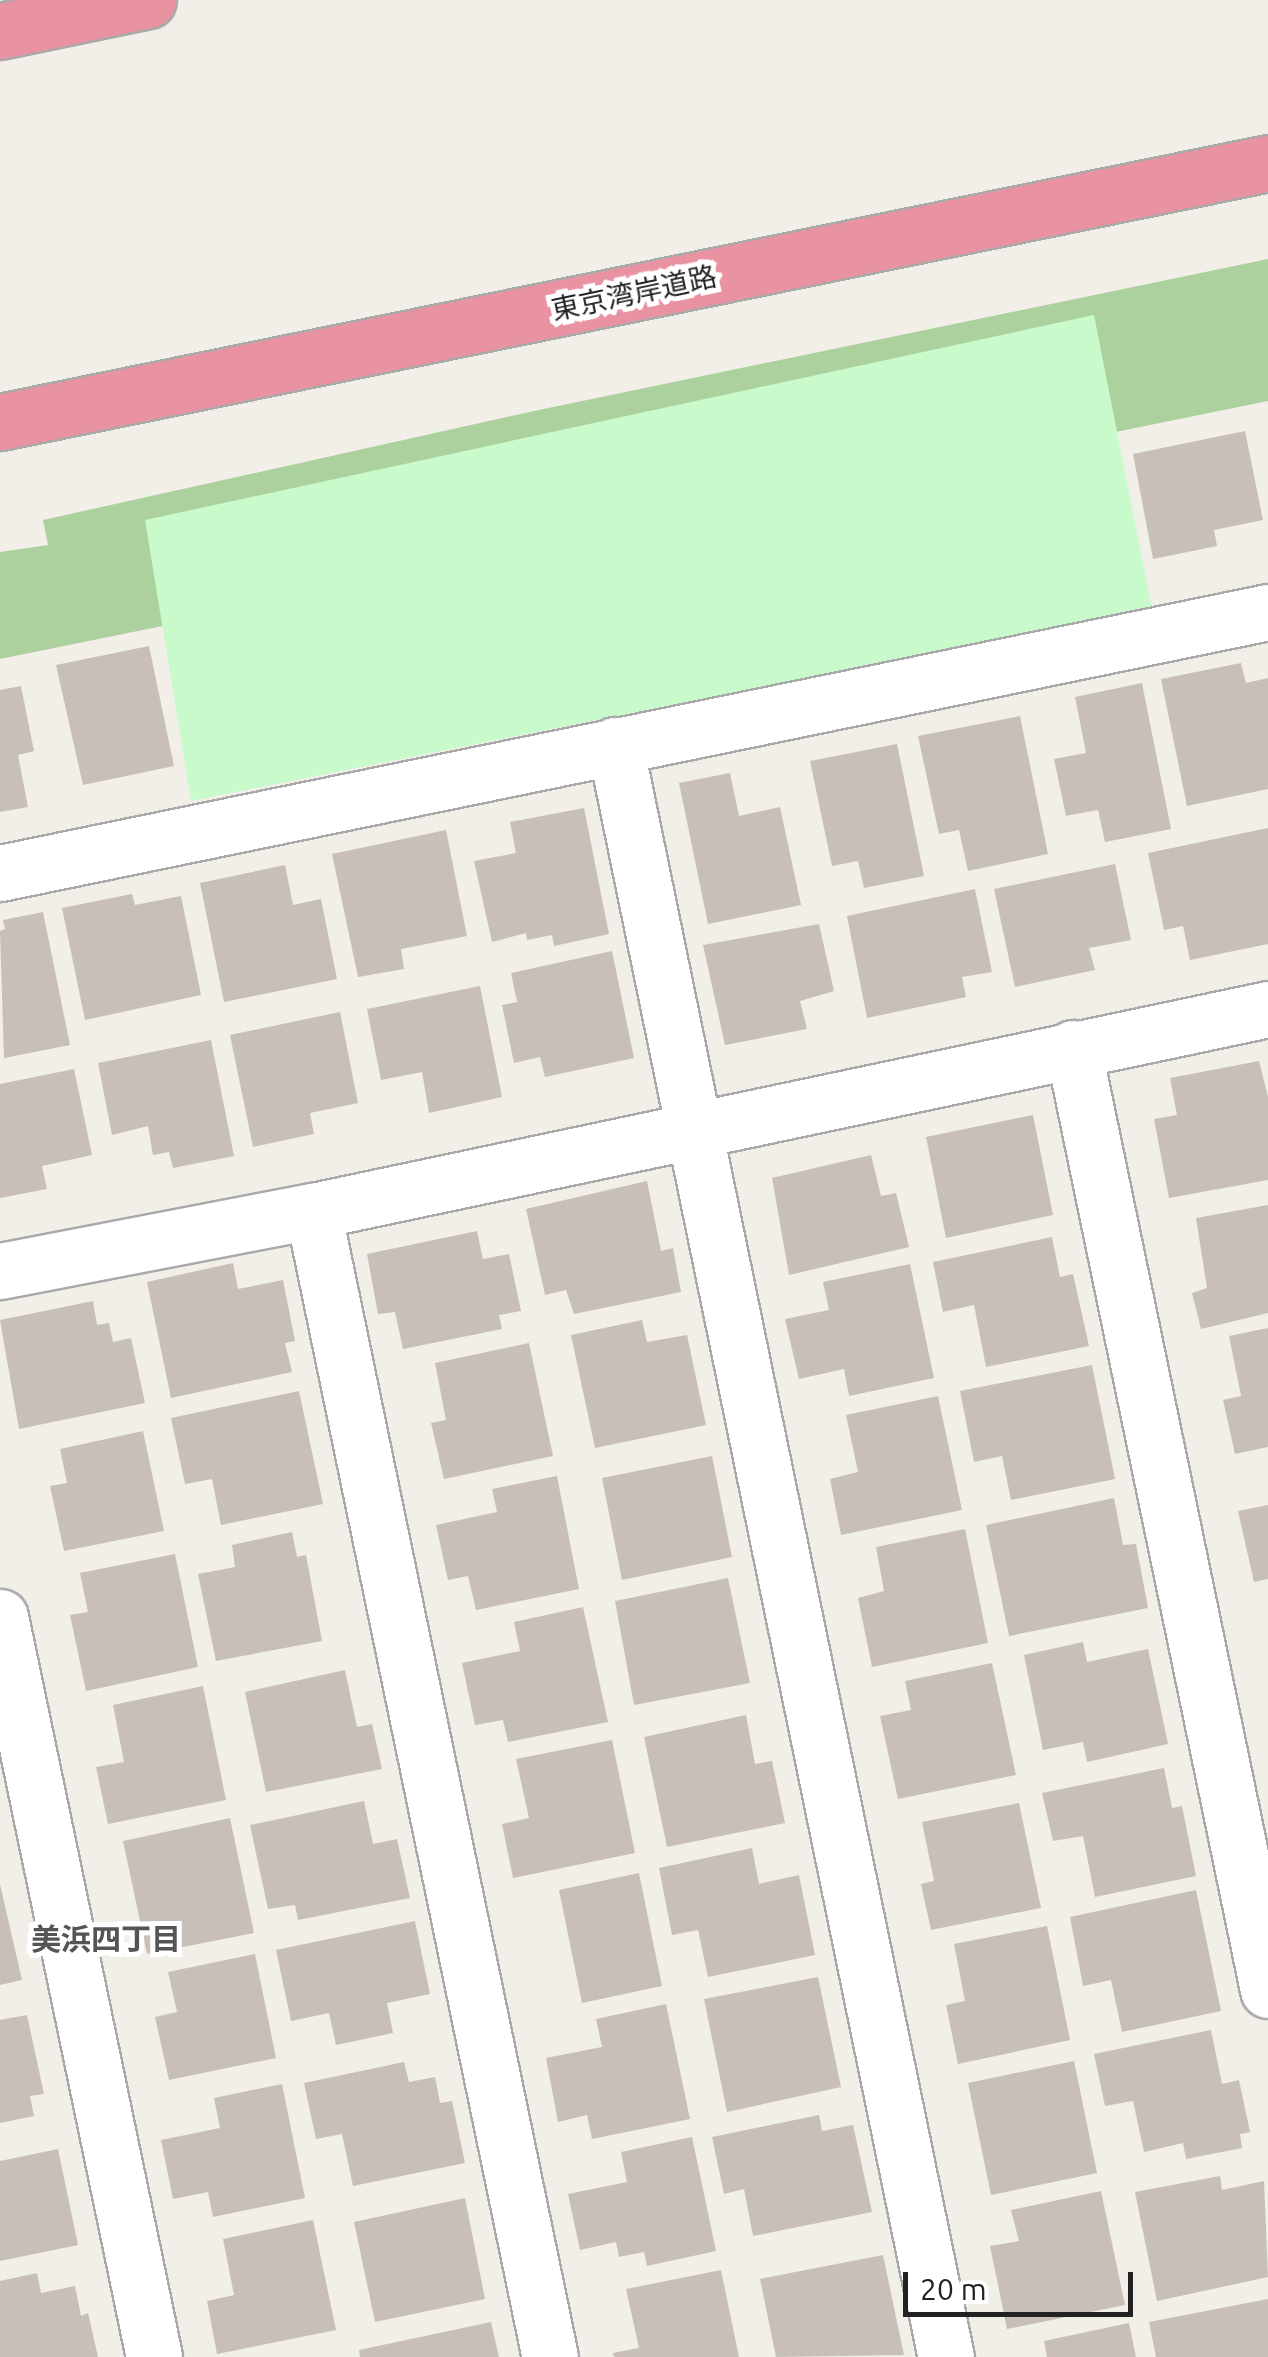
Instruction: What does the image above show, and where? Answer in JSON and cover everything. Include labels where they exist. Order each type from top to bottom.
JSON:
[{"type":"highway","points":[[0,31],[148,0]]},
{"type":"highway","name":"東京湾岸道路","points":[[0,422],[1268,162]]},
{"type":"street","points":[[0,873],[1268,612]]},
{"type":"street","points":[[615,745],[946,2357]]},
{"type":"street","points":[[0,1272],[314,1210],[1268,1009]]},
{"type":"street","points":[[1074,1048],[1268,1990]]},
{"type":"street","points":[[314,1210],[550,2357]]},
{"type":"street","points":[[0,1617],[154,2357]]},
{"type":"green space","points":[[1268,259],[1268,401],[0,659],[0,552],[48,545],[43,520],[534,411]]},
{"type":"green space","points":[[1094,315],[1152,609],[191,801],[145,520]]},
{"type":"building","points":[[1245,431],[1263,520],[1214,530],[1217,546],[1153,559],[1133,454]]},
{"type":"building","points":[[149,646],[174,766],[83,785],[56,665]]},
{"type":"building","points":[[1241,663],[1246,683],[1268,678],[1268,789],[1187,806],[1161,679]]},
{"type":"building","points":[[1142,683],[1171,829],[1105,842],[1098,810],[1066,816],[1054,759],[1086,753],[1075,697]]},
{"type":"building","points":[[21,686],[34,751],[18,755],[28,807],[0,812],[0,690]]},
{"type":"building","points":[[1020,716],[1048,854],[968,871],[959,830],[939,834],[918,736]]},
{"type":"building","points":[[897,744],[924,876],[864,888],[858,861],[832,866],[810,761]]},
{"type":"building","points":[[730,773],[739,816],[780,807],[801,905],[708,924],[679,783]]},
{"type":"building","points":[[584,808],[609,934],[554,946],[552,935],[527,940],[526,933],[492,942],[474,861],[516,853],[510,822]]},
{"type":"building","points":[[1268,828],[1268,944],[1190,960],[1183,926],[1164,930],[1148,853]]},
{"type":"building","points":[[446,830],[467,936],[401,949],[404,969],[358,977],[332,854]]},
{"type":"building","points":[[1115,864],[1131,940],[1089,948],[1095,970],[1015,987],[994,889]]},
{"type":"building","points":[[285,865],[293,905],[321,899],[337,979],[224,1002],[200,883]]},
{"type":"building","points":[[975,889],[992,972],[962,977],[966,997],[867,1018],[847,916]]},
{"type":"building","points":[[132,894],[135,905],[181,896],[201,995],[85,1020],[62,908]]},
{"type":"building","points":[[43,912],[70,1045],[4,1058],[0,931],[5,929],[3,920]]},
{"type":"building","points":[[819,924],[834,991],[800,1001],[807,1029],[725,1045],[703,945]]},
{"type":"building","points":[[612,951],[634,1058],[545,1077],[540,1057],[514,1063],[502,1005],[517,1002],[511,973]]},
{"type":"building","points":[[480,986],[502,1097],[429,1113],[422,1072],[381,1080],[367,1009]]},
{"type":"building","points":[[340,1012],[358,1103],[310,1113],[314,1134],[253,1147],[230,1035]]},
{"type":"building","points":[[211,1040],[234,1156],[173,1168],[169,1152],[153,1155],[148,1126],[112,1135],[98,1063]]},
{"type":"building","points":[[1259,1061],[1268,1097],[1268,1180],[1169,1198],[1154,1119],[1177,1115],[1170,1078]]},
{"type":"building","points":[[74,1069],[92,1155],[42,1166],[47,1189],[0,1198],[0,1084]]},
{"type":"building","points":[[1033,1115],[1053,1215],[946,1238],[926,1137]]},
{"type":"building","points":[[871,1155],[881,1196],[896,1193],[909,1247],[789,1275],[772,1178]]},
{"type":"building","points":[[647,1181],[661,1251],[673,1248],[681,1292],[574,1314],[566,1290],[545,1295],[526,1209]]},
{"type":"building","points":[[1268,1205],[1268,1313],[1201,1329],[1192,1293],[1207,1288],[1196,1218]]},
{"type":"building","points":[[477,1231],[483,1259],[509,1254],[521,1311],[499,1315],[502,1329],[403,1349],[395,1312],[378,1314],[367,1254]]},
{"type":"building","points":[[1052,1237],[1060,1277],[1073,1274],[1089,1346],[986,1367],[974,1305],[943,1312],[933,1262]]},
{"type":"building","points":[[233,1263],[238,1289],[283,1280],[295,1341],[285,1343],[292,1372],[171,1398],[147,1282]]},
{"type":"building","points":[[910,1264],[934,1378],[849,1396],[844,1369],[799,1379],[785,1319],[829,1310],[823,1282]]},
{"type":"building","points":[[93,1301],[97,1325],[109,1323],[113,1342],[131,1338],[145,1403],[19,1429],[0,1320]]},
{"type":"building","points":[[642,1320],[647,1342],[687,1335],[706,1425],[595,1448],[571,1335]]},
{"type":"building","points":[[1268,1328],[1268,1447],[1235,1454],[1223,1400],[1241,1396],[1229,1336]]},
{"type":"building","points":[[529,1343],[553,1456],[444,1479],[431,1423],[446,1420],[435,1363]]},
{"type":"building","points":[[1092,1365],[1115,1479],[1011,1500],[1002,1456],[974,1462],[960,1391]]},
{"type":"building","points":[[299,1391],[323,1504],[221,1525],[212,1479],[185,1484],[171,1418]]},
{"type":"building","points":[[938,1396],[962,1510],[841,1535],[830,1479],[858,1472],[846,1415]]},
{"type":"building","points":[[143,1431],[164,1531],[64,1551],[50,1486],[67,1483],[60,1449]]},
{"type":"building","points":[[712,1456],[732,1557],[622,1580],[602,1478]]},
{"type":"building","points":[[557,1476],[579,1589],[476,1610],[468,1576],[448,1580],[436,1525],[497,1512],[492,1489]]},
{"type":"building","points":[[1114,1498],[1123,1545],[1136,1544],[1148,1608],[1009,1636],[986,1525]]},
{"type":"building","points":[[1268,1505],[1268,1579],[1254,1582],[1238,1511]]},
{"type":"building","points":[[965,1529],[988,1643],[872,1667],[858,1598],[884,1591],[876,1547]]},
{"type":"building","points":[[292,1532],[297,1557],[306,1555],[322,1641],[216,1661],[198,1574],[235,1567],[232,1545]]},
{"type":"building","points":[[175,1554],[198,1667],[86,1691],[70,1615],[88,1612],[80,1573]]},
{"type":"building","points":[[728,1578],[750,1683],[634,1705],[615,1601]]},
{"type":"building","points":[[583,1607],[608,1722],[508,1742],[503,1720],[475,1725],[462,1663],[520,1651],[514,1622]]},
{"type":"building","points":[[1083,1642],[1087,1662],[1148,1649],[1168,1744],[1087,1762],[1083,1742],[1043,1750],[1024,1655]]},
{"type":"building","points":[[992,1663],[1016,1775],[898,1799],[880,1716],[911,1710],[905,1681]]},
{"type":"building","points":[[345,1670],[357,1727],[372,1724],[382,1769],[266,1792],[245,1692]]},
{"type":"building","points":[[203,1686],[226,1800],[108,1824],[96,1767],[124,1762],[113,1705]]},
{"type":"building","points":[[746,1715],[755,1764],[772,1761],[785,1823],[667,1847],[644,1737]]},
{"type":"building","points":[[612,1740],[635,1853],[513,1878],[502,1824],[529,1818],[516,1759]]},
{"type":"building","points":[[1164,1768],[1172,1808],[1182,1806],[1196,1876],[1095,1897],[1083,1836],[1053,1841],[1042,1793]]},
{"type":"building","points":[[364,1801],[373,1844],[397,1839],[410,1898],[298,1920],[295,1905],[268,1909],[250,1825]]},
{"type":"building","points":[[1019,1803],[1041,1908],[931,1930],[921,1884],[934,1881],[922,1822]]},
{"type":"building","points":[[230,1818],[254,1933],[147,1954],[123,1841]]},
{"type":"building","points":[[752,1848],[759,1884],[799,1875],[815,1955],[708,1977],[698,1930],[672,1935],[659,1868]]},
{"type":"building","points":[[639,1873],[662,1986],[582,2003],[559,1890]]},
{"type":"building","points":[[0,1884],[22,1980],[0,1985]]},
{"type":"building","points":[[1196,1890],[1221,2011],[1122,2032],[1111,1980],[1083,1986],[1070,1917]]},
{"type":"building","points":[[415,1921],[430,1994],[387,2003],[393,2033],[336,2045],[329,2013],[291,2021],[276,1950]]},
{"type":"building","points":[[1047,1926],[1070,2040],[958,2064],[946,2005],[965,2001],[954,1944]]},
{"type":"building","points":[[255,1954],[276,2058],[169,2080],[155,2017],[177,2012],[168,1972]]},
{"type":"building","points":[[818,1977],[841,2087],[727,2112],[704,1999]]},
{"type":"building","points":[[666,2004],[690,2119],[592,2139],[587,2115],[558,2122],[546,2058],[602,2047],[596,2019]]},
{"type":"building","points":[[27,2015],[44,2094],[30,2096],[34,2116],[0,2123],[0,2020]]},
{"type":"building","points":[[1211,2030],[1222,2084],[1239,2080],[1250,2132],[1240,2134],[1242,2148],[1186,2159],[1183,2143],[1144,2152],[1133,2101],[1105,2106],[1094,2054]]},
{"type":"building","points":[[1074,2061],[1097,2173],[991,2195],[968,2083]]},
{"type":"building","points":[[404,2062],[409,2082],[435,2077],[440,2103],[452,2101],[465,2163],[353,2186],[342,2134],[316,2139],[304,2083]]},
{"type":"building","points":[[282,2084],[305,2198],[213,2217],[208,2192],[173,2199],[161,2140],[220,2128],[214,2098]]},
{"type":"building","points":[[819,2115],[822,2131],[853,2125],[872,2212],[753,2236],[744,2189],[724,2194],[712,2137]]},
{"type":"building","points":[[692,2137],[716,2251],[647,2266],[644,2252],[619,2257],[616,2242],[580,2250],[568,2194],[627,2182],[621,2152]]},
{"type":"building","points":[[58,2149],[78,2245],[0,2261],[0,2161]]},
{"type":"building","points":[[1220,2176],[1222,2190],[1264,2181],[1268,2277],[1157,2301],[1135,2192]]},
{"type":"building","points":[[1101,2191],[1125,2305],[1007,2329],[990,2246],[1019,2241],[1011,2210]]},
{"type":"building","points":[[465,2198],[485,2299],[375,2322],[354,2222]]},
{"type":"building","points":[[313,2220],[336,2330],[217,2354],[207,2301],[234,2295],[223,2239]]},
{"type":"building","points":[[883,2255],[904,2355],[776,2357],[760,2279]]},
{"type":"building","points":[[721,2270],[739,2357],[614,2357],[613,2353],[639,2348],[626,2289]]},
{"type":"building","points":[[37,2273],[41,2293],[75,2286],[81,2316],[88,2313],[98,2357],[0,2357],[0,2281]]},
{"type":"building","points":[[1268,2299],[1268,2357],[1156,2357],[1149,2322]]},
{"type":"building","points":[[491,2322],[499,2357],[360,2357],[359,2350]]},
{"type":"building","points":[[1129,2323],[1136,2357],[1047,2357],[1044,2341]]},
{"type":"district","name":"美浜四丁目","points":[[106,1939]]}]
